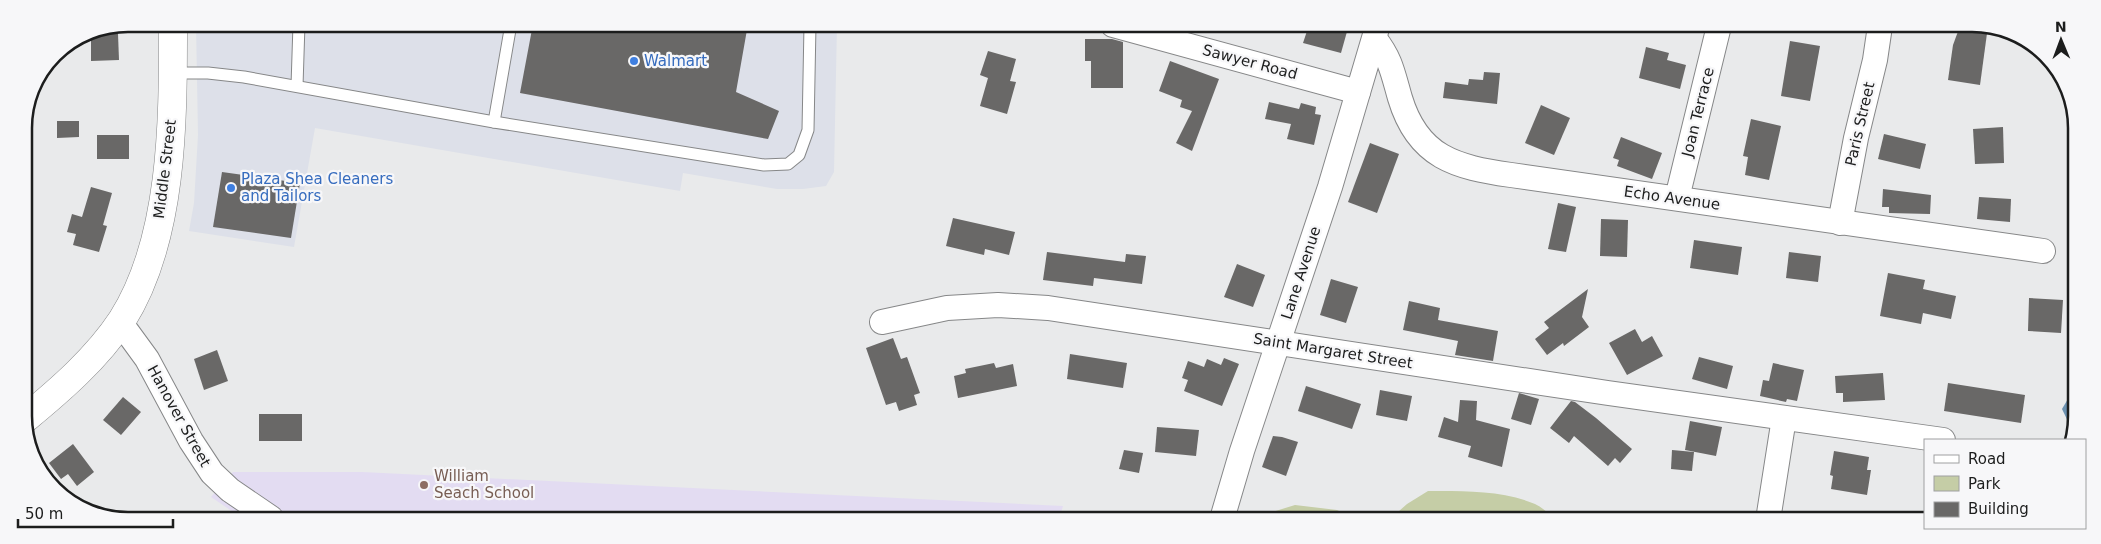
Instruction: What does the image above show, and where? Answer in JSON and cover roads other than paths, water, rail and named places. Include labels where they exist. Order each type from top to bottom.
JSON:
[{"type":"main road","name":"Middle Street","points":[[32,413],[63,388],[120,322],[133,301],[146,268],[162,211],[171,131],[173,33]]},
{"type":"street","name":"Sawyer Road","points":[[1140,32],[1358,92]]},
{"type":"street","name":"Lane Avenue","points":[[1224,511],[1376,32]]},
{"type":"street","name":"Echo Avenue","points":[[1376,32],[1391,65],[1400,98],[1412,126],[1431,148],[1444,158],[1459,165],[1475,169],[1840,223],[2043,251]]},
{"type":"street","name":"Joan Terrace","points":[[1677,198],[1718,32]]},
{"type":"street","name":"Paris Street","points":[[1840,223],[1856,138],[1875,60],[1879,32]]},
{"type":"street","name":"Saint Margaret Street","points":[[882,322],[947,308],[998,305],[1048,308],[1936,439]]},
{"type":"street","name":"Hanover Street","points":[[120,322],[147,359],[191,441],[212,473],[230,490],[262,512]]},
{"type":"street","points":[[1769,511],[1784,418]]},
{"type":"lane","points":[[297,86],[299,33]]},
{"type":"lane","points":[[494,122],[509,33]]},
{"type":"lane","points":[[173,73],[208,73],[297,86],[494,122],[764,165],[788,164],[798,155],[808,130],[810,33]]},
{"type":"water","points":[[2068,399],[2068,421],[2062,409]]},
{"type":"place","name":"Walmart","points":[[634,61]]},
{"type":"place","name":"Plaza Shea Cleaners and Tailors","points":[[231,188]]},
{"type":"place","name":"William Seach School","points":[[424,485]]}]
